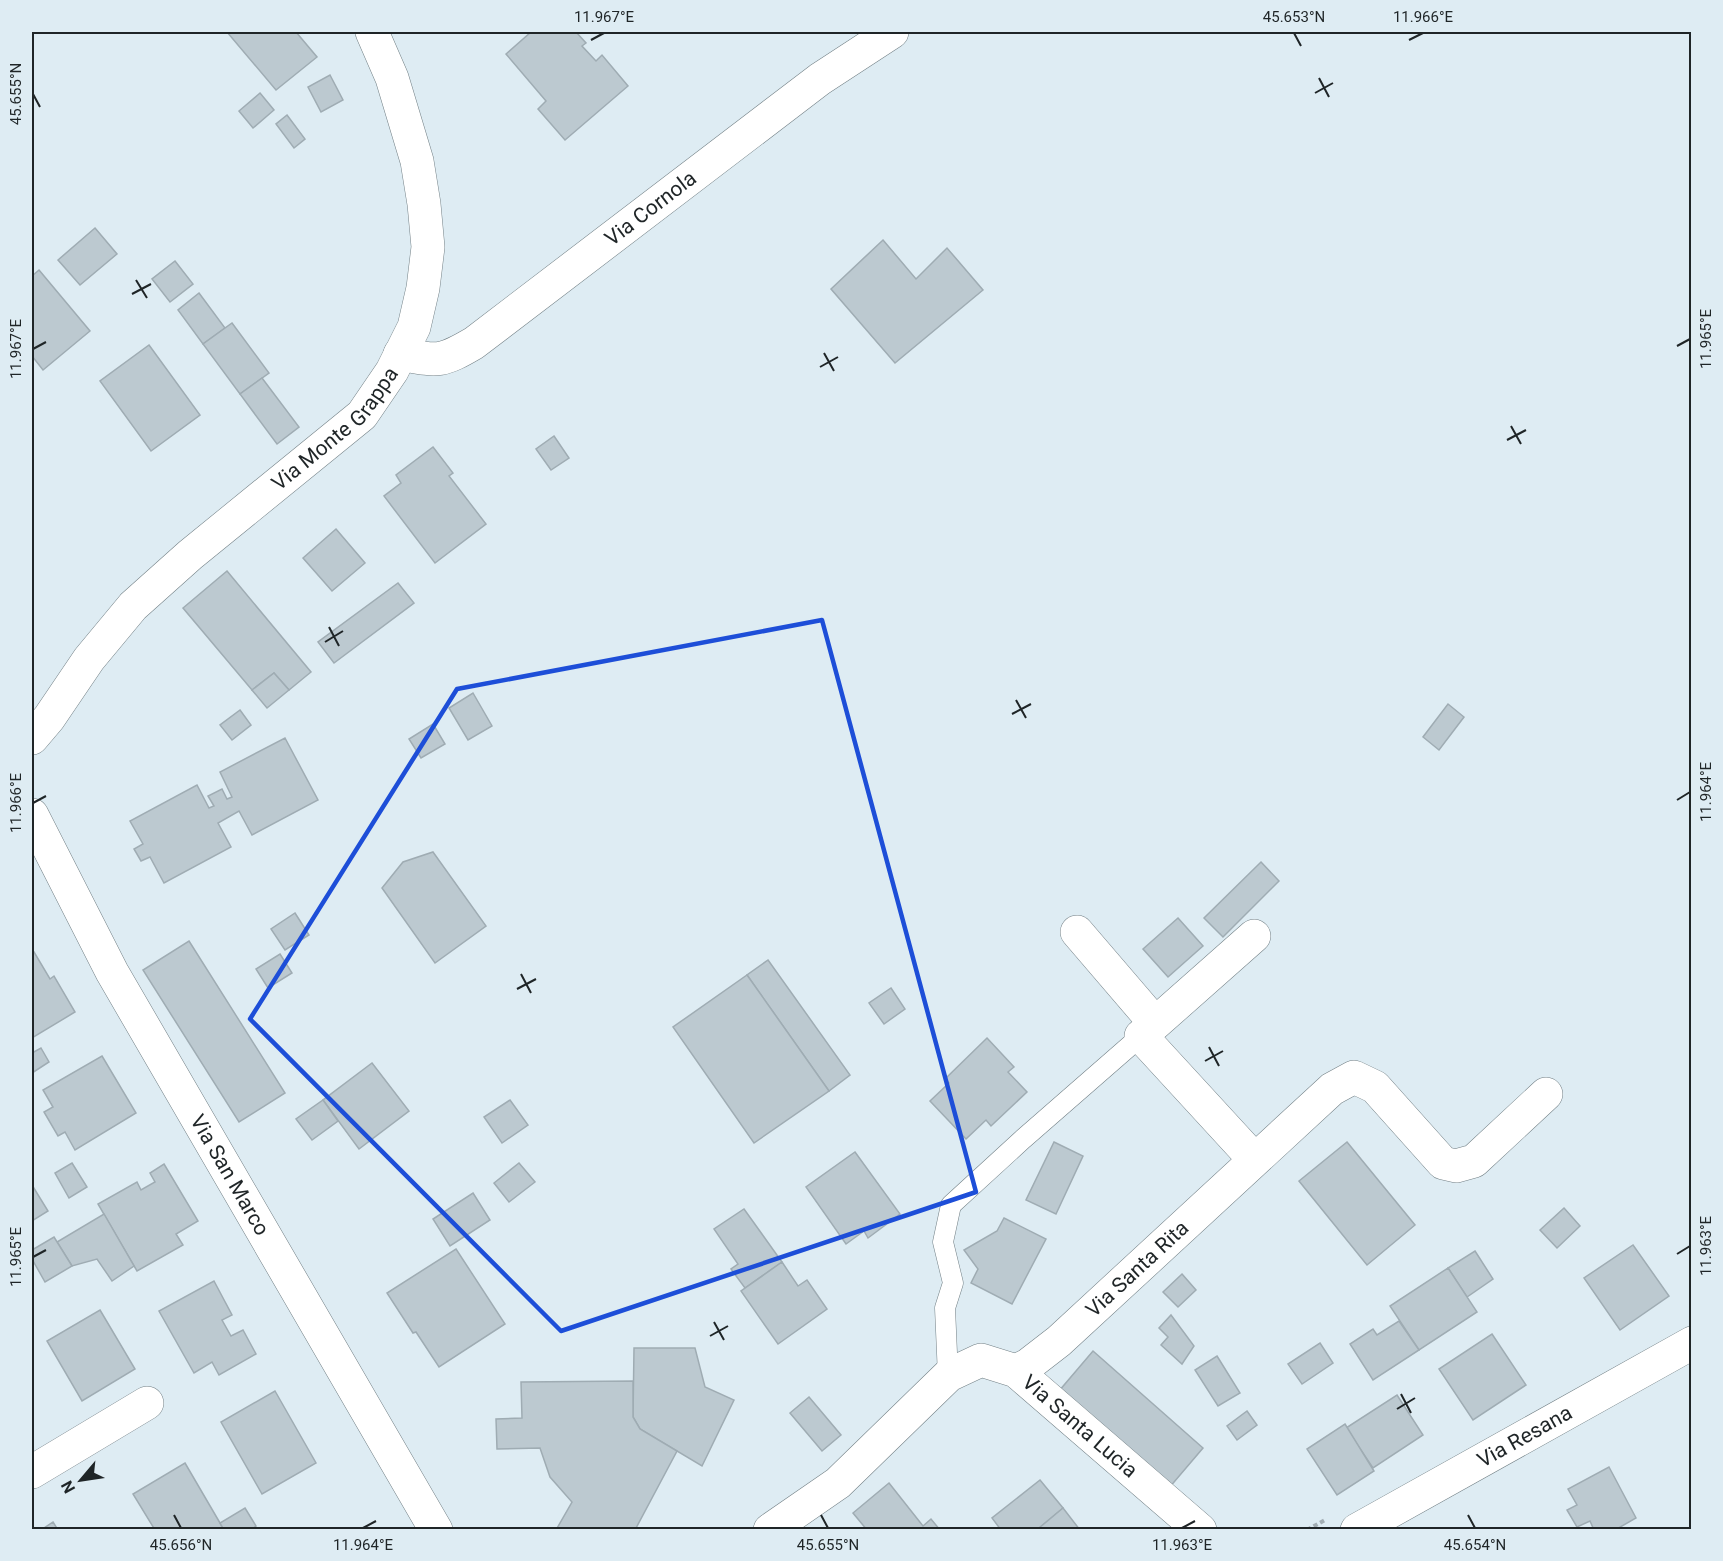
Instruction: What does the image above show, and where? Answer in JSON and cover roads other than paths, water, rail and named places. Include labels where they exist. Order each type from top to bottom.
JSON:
[{"type":"street","name":"Via Monte Grappa","points":[[32,738],[49,718],[88,658],[133,606],[190,555],[362,415],[392,371],[414,327],[423,288],[428,248],[424,204],[417,161],[392,78],[372,32]]},
{"type":"street","name":"Via Cornola","points":[[400,354],[437,360],[453,355],[474,343],[820,79],[892,32]]},
{"type":"street","name":"Via San Marco","points":[[32,815],[112,972],[436,1530]]},
{"type":"street","points":[[1077,932],[1148,1030],[1254,1159]]},
{"type":"street","points":[[1148,1030],[1254,936]]},
{"type":"street","name":"Via Santa Rita","points":[[1016,1371],[1028,1365],[1059,1341],[1332,1089],[1354,1077],[1375,1088],[1443,1163],[1456,1166],[1474,1161],[1546,1094]]},
{"type":"street","name":"Via Resana","points":[[1357,1530],[1692,1343]]},
{"type":"street","name":"Via Santa Lucia","points":[[770,1530],[838,1483],[948,1376],[981,1360],[1016,1371],[1200,1530]]},
{"type":"street","points":[[32,1472],[147,1403]]},
{"type":"lane","points":[[948,1376],[945,1308],[953,1283],[943,1242],[951,1205],[1023,1138],[1148,1030]]}]
